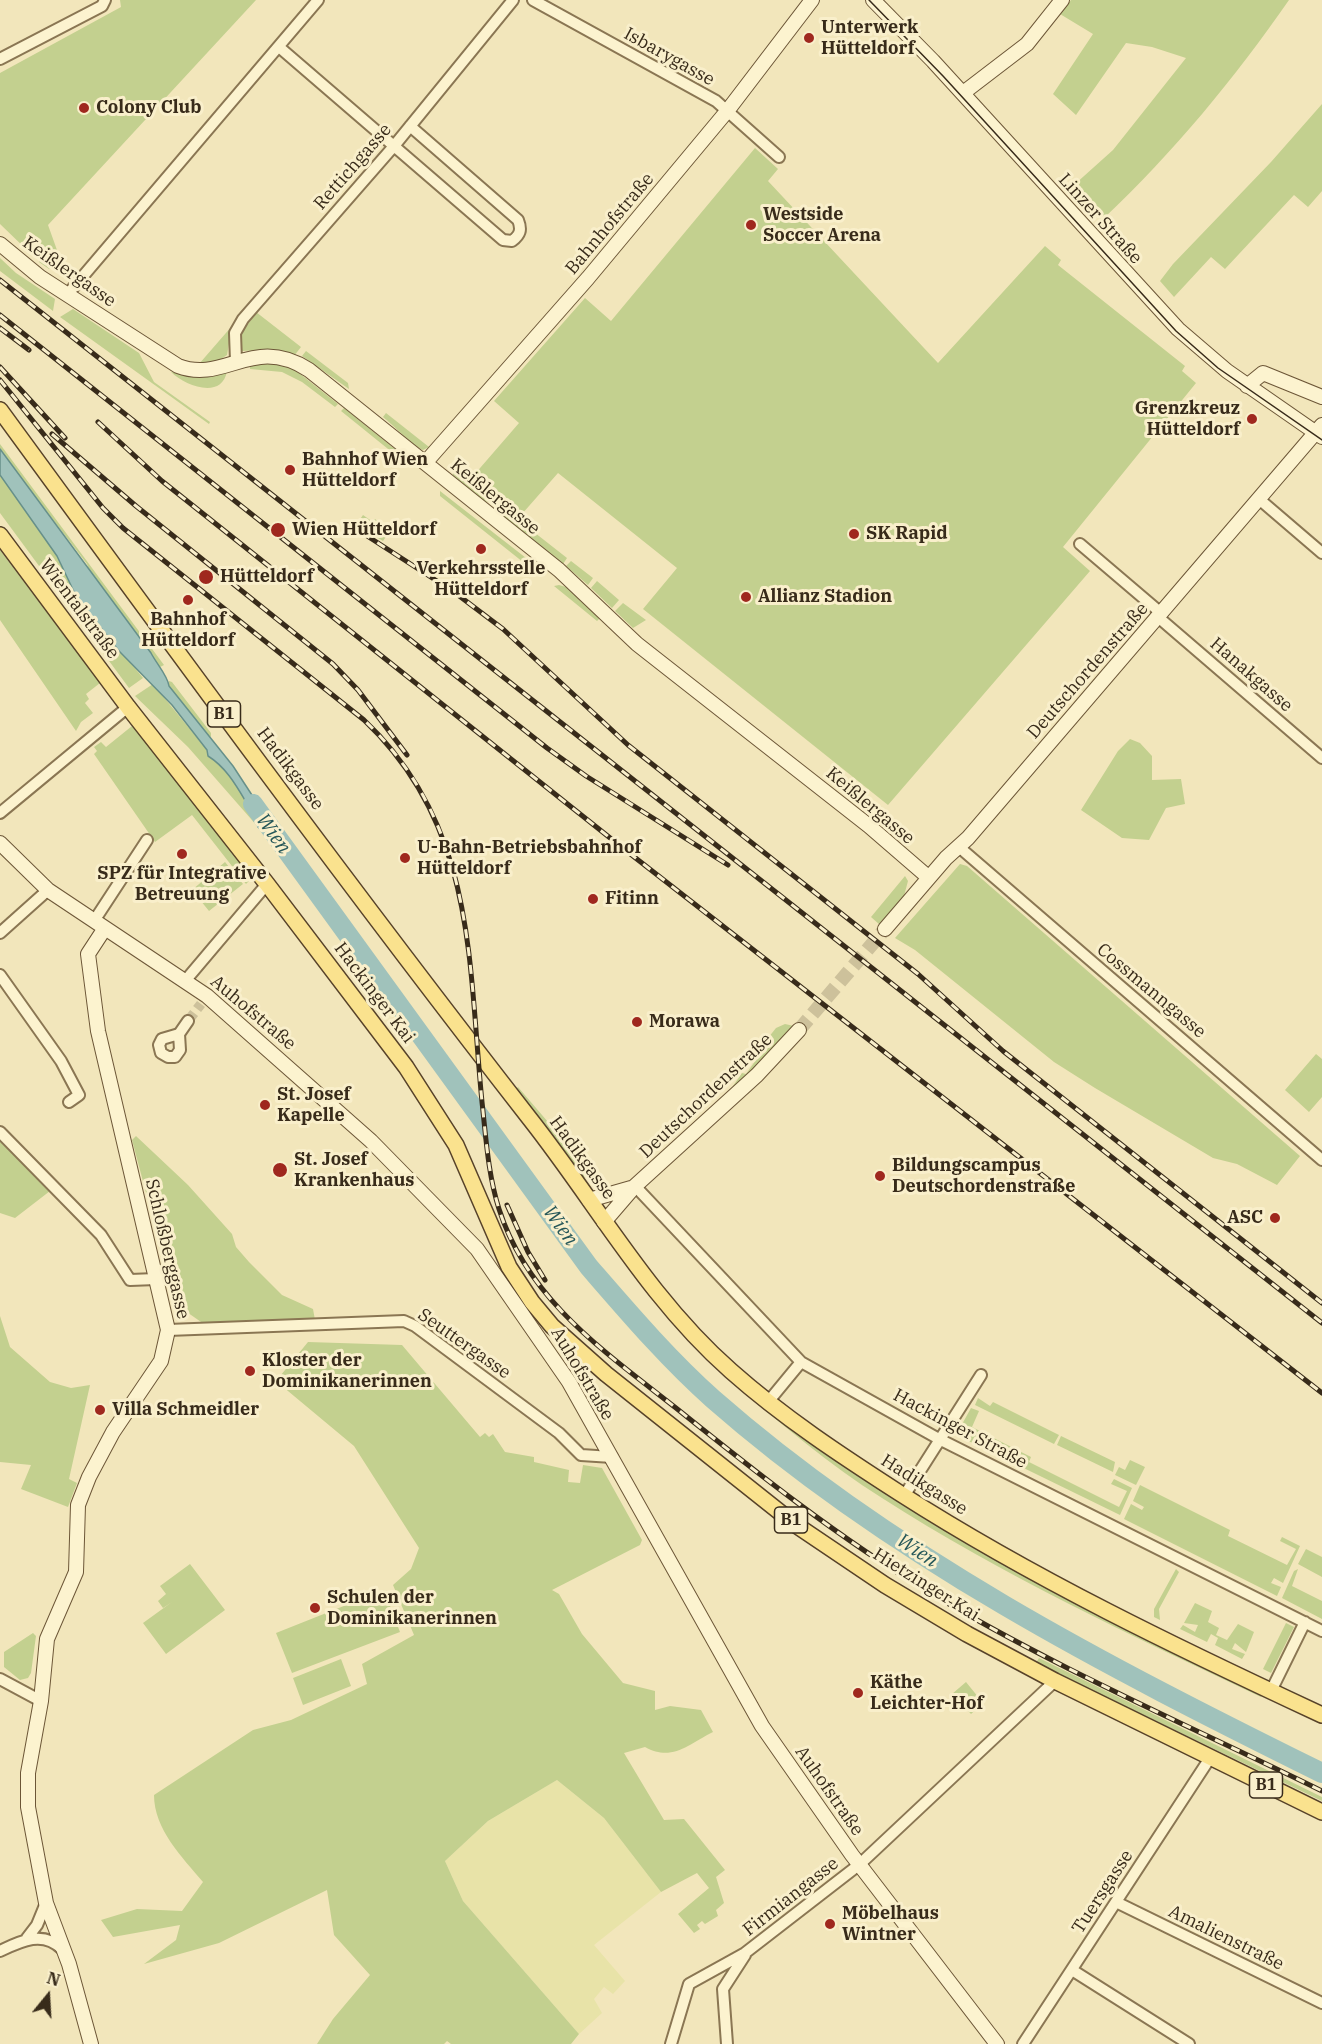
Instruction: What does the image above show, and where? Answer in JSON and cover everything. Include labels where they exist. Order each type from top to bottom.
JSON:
[{"type":"main road","name":"Hadikgasse","points":[[0,410],[396,945],[549,1143],[646,1282],[687,1329],[768,1402],[849,1461],[904,1496],[1019,1564],[1271,1691],[1322,1714]]},
{"type":"main road","name":"Wientalstraße","points":[[0,535],[128,706]]},
{"type":"main road","name":"Hackinger Kai","points":[[128,706],[267,884],[422,1090],[456,1145],[509,1267],[532,1302],[552,1326]]},
{"type":"main road","name":"Hietzinger Kai","points":[[552,1326],[606,1374],[796,1525],[895,1591],[967,1634],[1054,1681],[1322,1812]]},
{"type":"street","points":[[67,295],[318,0]]},
{"type":"street","name":"Rettichgasse","points":[[236,361],[235,333],[243,319],[394,146],[513,0]]},
{"type":"street","name":"Isbarygasse","points":[[533,0],[728,110],[779,157]]},
{"type":"street","name":"Bahnhofstraße","points":[[425,463],[588,278],[728,110],[812,0]]},
{"type":"street","name":"Linzer Straße","points":[[873,0],[963,93],[1178,329],[1247,386],[1320,432]]},
{"type":"street","points":[[963,93],[1027,44],[1062,0]]},
{"type":"street","points":[[0,59],[103,3]]},
{"type":"street","points":[[279,47],[503,240],[512,241],[518,236],[521,227],[518,220],[410,126]]},
{"type":"street","name":"Keißlergasse","points":[[0,244],[23,265],[178,366],[201,370],[267,355],[291,360],[303,366],[568,578],[637,644],[869,826],[928,877]]},
{"type":"street","points":[[1247,386],[1263,373],[1322,398]]},
{"type":"street","name":"Deutschordenstraße","points":[[885,929],[928,877],[959,847],[1259,499],[1320,432]]},
{"type":"street","points":[[1259,499],[1322,553]]},
{"type":"street","name":"Hanakgasse","points":[[1080,544],[1322,758]]},
{"type":"street","points":[[0,813],[128,706]]},
{"type":"street","points":[[99,924],[147,840]]},
{"type":"street","name":"Auhofstraße","points":[[0,843],[48,890],[185,981],[204,1000],[371,1141],[477,1249],[568,1382],[762,1726],[805,1790],[994,2043]]},
{"type":"street","name":"Cossmanngasse","points":[[959,847],[1322,1160]]},
{"type":"street","points":[[185,981],[267,884]]},
{"type":"street","points":[[0,933],[48,890]]},
{"type":"street","name":"Schloßberggasse","points":[[91,2044],[64,1952],[46,1903],[27,1791],[41,1701],[46,1639],[76,1572],[76,1514],[83,1491],[113,1432],[161,1361],[168,1330],[102,1052],[88,954],[99,924]]},
{"type":"street","points":[[0,975],[61,1061],[75,1086],[79,1095],[69,1102]]},
{"type":"street","points":[[179,1034],[188,1021]]},
{"type":"street","name":"Deutschordenstraße","points":[[604,1222],[635,1186],[757,1076],[799,1030]]},
{"type":"street","points":[[0,1132],[101,1234],[130,1281],[156,1279]]},
{"type":"street","name":"Deutschordenstraße","points":[[589,1200],[613,1195],[635,1186]]},
{"type":"street","name":"Hackinger Straße","points":[[635,1186],[801,1362],[939,1439],[1322,1631]]},
{"type":"street","name":"Seuttergasse","points":[[168,1330],[404,1321],[415,1326],[559,1433],[581,1455],[612,1457]]},
{"type":"street","points":[[768,1402],[801,1362]]},
{"type":"street","points":[[904,1496],[981,1375]]},
{"type":"street","points":[[1271,1691],[1305,1622]]},
{"type":"street","points":[[0,1679],[41,1701]]},
{"type":"street","name":"Firmiangasse","points":[[671,2044],[689,1984],[745,1953],[860,1864],[1054,1681]]},
{"type":"street","name":"Tuersgasse","points":[[1023,2044],[1210,1758]]},
{"type":"street","name":"Amalienstraße","points":[[1116,1902],[1322,2003]]},
{"type":"street","points":[[0,1951],[27,1938],[37,1925],[46,1903]]},
{"type":"street","points":[[27,1938],[47,1939],[64,1952]]},
{"type":"street","points":[[723,1989],[745,1953]]},
{"type":"street","points":[[1072,1970],[1189,2044]]},
{"type":"street","points":[[706,1973],[718,1979],[723,1989],[727,2044]]},
{"type":"shaded area","points":[[557,1780],[604,1818],[661,1892],[594,1945],[625,1981],[613,1994],[604,1987],[594,1999],[602,2013],[579,2034],[463,1901],[445,1861],[488,1821]]},
{"type":"green space","name":"Colony Club","points":[[120,0],[256,0],[48,225],[62,264],[70,269],[49,269],[39,262],[43,255],[37,249],[28,251],[0,224],[0,73],[121,7]]},
{"type":"green space","points":[[1071,0],[1289,0],[1202,114],[1104,218],[1074,185],[1113,150],[1186,58],[1152,47],[1126,43],[1076,115],[1053,94],[1093,34],[1060,14]]},
{"type":"green space","points":[[1322,104],[1322,191],[1308,207],[1294,195],[1225,269],[1211,257],[1174,297],[1160,281],[1173,264],[1271,162]]},
{"type":"green space","name":"SK Rapid","points":[[755,148],[778,169],[768,181],[938,363],[1045,246],[1061,260],[1058,265],[1185,366],[1182,371],[1196,383],[1063,547],[1090,571],[888,805],[643,609],[677,568],[558,473],[522,514],[474,475],[519,423],[494,401],[585,298],[611,321]]},
{"type":"green space","points":[[0,258],[16,273],[55,299],[53,311],[0,271]]},
{"type":"green space","points":[[73,309],[139,353],[154,382],[210,422],[209,424],[60,317]]},
{"type":"green space","points":[[256,312],[301,347],[294,356],[266,350],[242,351],[239,337]]},
{"type":"green space","points":[[232,326],[227,355],[218,361],[199,364]]},
{"type":"green space","points":[[306,351],[348,383],[349,389],[302,356]]},
{"type":"green space","points":[[250,362],[281,364],[294,369],[338,404],[335,407],[302,382],[282,372],[250,369]]},
{"type":"green space","points":[[227,371],[224,380],[211,388],[202,388],[185,382],[171,372],[195,376]]},
{"type":"green space","points":[[344,408],[401,454],[398,457],[341,411]]},
{"type":"green space","points":[[386,413],[429,447],[423,450],[414,445],[383,417]]},
{"type":"green space","points":[[0,444],[164,665],[158,668],[151,653],[90,572],[87,564],[7,460],[0,449]]},
{"type":"green space","points":[[453,469],[495,500],[485,502],[453,475]]},
{"type":"green space","points":[[0,475],[57,556],[76,596],[143,678],[129,688],[0,513]]},
{"type":"green space","points":[[440,491],[535,565],[538,565],[538,574],[440,496]]},
{"type":"green space","points":[[502,507],[567,558],[563,564],[501,515]]},
{"type":"green space","points":[[363,515],[373,522],[375,519],[390,531],[383,541],[356,525]]},
{"type":"green space","points":[[0,550],[100,683],[86,694],[89,699],[85,703],[93,713],[81,722],[76,731],[0,620]]},
{"type":"green space","points":[[571,561],[593,578],[588,585],[566,566]]},
{"type":"green space","points":[[597,581],[619,600],[612,608],[591,588]]},
{"type":"green space","points":[[554,586],[566,587],[600,618],[597,621]]},
{"type":"green space","points":[[623,603],[646,620],[633,628],[615,611]]},
{"type":"green space","points":[[169,681],[211,733],[211,737],[201,730],[169,686]]},
{"type":"green space","points":[[153,684],[207,750],[208,756],[230,777],[258,821],[258,827],[188,747],[135,696]]},
{"type":"green space","points":[[132,726],[254,876],[246,884],[192,815],[155,842],[94,754],[97,751],[94,747],[101,742],[106,747]]},
{"type":"green space","points":[[1130,739],[1140,743],[1152,756],[1152,780],[1181,779],[1185,804],[1166,808],[1149,840],[1122,838],[1081,810],[1118,751]]},
{"type":"green space","points":[[225,862],[243,884],[209,911],[192,890]]},
{"type":"green space","points":[[960,864],[967,866],[1300,1156],[1277,1185],[1237,1164],[1213,1158],[1054,1062],[915,950],[895,938]]},
{"type":"green space","points":[[905,876],[908,881],[904,896],[880,925],[871,917]]},
{"type":"green space","points":[[785,1024],[794,1026],[761,1064],[735,1088],[733,1086],[742,1073],[746,1074],[770,1040],[768,1038],[776,1028]]},
{"type":"green space","points":[[1316,1054],[1322,1059],[1322,1097],[1309,1112],[1285,1090]]},
{"type":"green space","points":[[518,1087],[554,1129],[572,1145],[588,1186],[515,1090]]},
{"type":"green space","points":[[136,1136],[188,1185],[232,1234],[236,1247],[249,1262],[282,1295],[313,1309],[315,1320],[204,1324],[181,1308],[174,1298],[132,1140]]},
{"type":"green space","points":[[0,1141],[50,1191],[15,1218],[0,1213]]},
{"type":"green space","points":[[0,1316],[10,1347],[50,1382],[71,1388],[90,1385],[69,1479],[77,1483],[68,1507],[21,1489],[31,1465],[0,1462]]},
{"type":"green space","points":[[308,1342],[402,1345],[480,1437],[485,1433],[489,1437],[493,1434],[505,1452],[534,1457],[534,1462],[569,1470],[568,1482],[580,1483],[583,1465],[602,1468],[642,1540],[640,1545],[552,1590],[559,1594],[582,1634],[623,1683],[655,1691],[655,1710],[670,1706],[701,1710],[713,1732],[672,1752],[663,1753],[645,1747],[624,1753],[664,1820],[684,1819],[725,1870],[716,1877],[724,1903],[716,1910],[718,1916],[705,1924],[702,1921],[697,1925],[700,1929],[694,1933],[678,1914],[709,1888],[697,1873],[661,1892],[604,1818],[557,1780],[488,1821],[445,1861],[463,1901],[579,2034],[571,2044],[451,2044],[447,2041],[444,2044],[317,2044],[333,2019],[370,1975],[334,1935],[327,1890],[219,1943],[144,1964],[176,1940],[180,1925],[113,1937],[101,1920],[137,1909],[182,1911],[203,1882],[164,1831],[155,1807],[154,1795],[253,1730],[291,1720],[367,1684],[362,1664],[414,1635],[393,1585],[411,1569],[419,1548],[354,1446],[276,1381]]},
{"type":"green space","points":[[733,1384],[857,1473],[1263,1693],[1261,1697],[1068,1604],[927,1526],[843,1472]]},
{"type":"green space","points":[[978,1398],[990,1406],[993,1402],[1059,1435],[1054,1444],[975,1405]]},
{"type":"green space","points":[[971,1408],[979,1411],[972,1427],[1031,1457],[1029,1462],[1119,1507],[1127,1491],[1111,1484],[1114,1479],[1132,1488],[1120,1515],[956,1435]]},
{"type":"green space","points":[[1061,1436],[1115,1462],[1113,1472],[1057,1445]]},
{"type":"green space","points":[[1130,1460],[1145,1467],[1136,1485],[1115,1475],[1119,1467],[1125,1470]]},
{"type":"green space","points":[[1140,1485],[1230,1530],[1228,1536],[1287,1565],[1296,1549],[1280,1541],[1282,1537],[1300,1546],[1283,1583],[1274,1578],[1271,1583],[1281,1587],[1277,1596],[1124,1519],[1131,1504],[1142,1510],[1144,1507],[1133,1501]]},
{"type":"green space","points":[[1306,1549],[1322,1557],[1322,1577],[1298,1564]]},
{"type":"green space","points":[[190,1564],[225,1610],[166,1654],[143,1623],[172,1602],[163,1608],[158,1601],[166,1594],[160,1586]]},
{"type":"green space","points":[[1176,1569],[1179,1572],[1159,1609],[1160,1620],[1154,1617],[1154,1609]]},
{"type":"green space","points":[[1298,1569],[1292,1586],[1322,1601],[1322,1619],[1282,1598],[1294,1571]]},
{"type":"green space","points":[[384,1590],[400,1632],[292,1673],[276,1633]]},
{"type":"green space","points":[[1195,1603],[1212,1611],[1208,1622],[1219,1628],[1216,1635],[1227,1640],[1238,1624],[1254,1632],[1246,1652],[1235,1643],[1232,1649],[1245,1654],[1242,1659],[1215,1645],[1218,1638],[1211,1634],[1207,1642],[1180,1629],[1183,1625],[1195,1632],[1198,1625],[1184,1623]]},
{"type":"green space","points":[[1286,1623],[1294,1627],[1271,1673],[1263,1669]]},
{"type":"green space","points":[[33,1633],[36,1636],[31,1673],[28,1678],[20,1680],[4,1667],[4,1652]]},
{"type":"green space","points":[[1039,1658],[1322,1797],[1322,1801],[1036,1663]]},
{"type":"green space","points":[[341,1659],[351,1686],[303,1705],[293,1678]]},
{"type":"green space","points":[[966,1682],[983,1703],[971,1714],[952,1694]]},
{"type":"water","points":[[0,449],[151,653],[169,686],[233,766],[265,815],[274,819],[262,831],[258,827],[258,821],[224,769],[208,756],[207,750],[172,705],[119,651],[76,596],[57,556],[0,475]]},
{"type":"waterway","name":"Wien","points":[[253,804],[589,1267],[664,1352],[696,1384],[782,1456],[854,1509],[928,1559],[1083,1650],[1322,1773]]},
{"type":"tunnel","points":[[799,1030],[885,929]]},
{"type":"tunnel","points":[[188,1021],[201,1004]]},
{"type":"tram line","points":[[869,0],[943,76],[1176,331],[1218,368],[1322,440]]},
{"type":"railway","points":[[0,280],[1322,1323]]},
{"type":"railway","points":[[0,315],[547,748],[586,776],[728,865]]},
{"type":"railway","points":[[0,328],[29,350]]},
{"type":"railway","points":[[0,367],[65,438]]},
{"type":"railway","points":[[0,380],[103,508],[123,528],[364,720],[401,761],[428,804],[447,850],[460,898],[468,947],[486,1142],[495,1196],[512,1241],[529,1271],[572,1322],[622,1366],[830,1527],[927,1591],[1073,1671],[1322,1791]]},
{"type":"railway","points":[[98,422],[162,481],[624,849],[1322,1393]]},
{"type":"railway","points":[[52,434],[136,506],[333,664],[358,690],[407,755]]},
{"type":"railway","points":[[347,523],[454,592],[503,629],[628,745],[918,974],[1003,1051],[1322,1303]]},
{"type":"railway","points":[[507,1205],[528,1252],[545,1280]]},
{"type":"place","name":"Unterwerk Hütteldorf","points":[[809,38]]},
{"type":"place","name":"Colony Club","points":[[84,108]]},
{"type":"place","name":"Westside Soccer Arena","points":[[751,225]]},
{"type":"place","name":"Grenzkreuz Hütteldorf","points":[[1252,419]]},
{"type":"place","name":"Bahnhof Wien Hütteldorf","points":[[290,470]]},
{"type":"place","name":"Wien Hütteldorf","points":[[278,530]]},
{"type":"place","name":"SK Rapid","points":[[854,534]]},
{"type":"place","name":"Verkehrsstelle Hütteldorf","points":[[481,549]]},
{"type":"place","name":"Hütteldorf","points":[[206,577]]},
{"type":"place","name":"Allianz Stadion","points":[[746,597]]},
{"type":"place","name":"Bahnhof Hütteldorf","points":[[188,600]]},
{"type":"place","name":"SPZ für Integrative Betreuung","points":[[182,854]]},
{"type":"place","name":"U-Bahn-Betriebsbahnhof Hütteldorf","points":[[405,858]]},
{"type":"place","name":"Fitinn","points":[[593,899]]},
{"type":"place","name":"Morawa","points":[[637,1022]]},
{"type":"place","name":"St. Josef Kapelle","points":[[265,1105]]},
{"type":"place","name":"St. Josef Krankenhaus","points":[[280,1170]]},
{"type":"place","name":"Bildungscampus Deutschordenstraße","points":[[880,1176]]},
{"type":"place","name":"ASC","points":[[1275,1218]]},
{"type":"place","name":"Kloster der Dominikanerinnen","points":[[250,1371]]},
{"type":"place","name":"Villa Schmeidler","points":[[100,1410]]},
{"type":"place","name":"Schulen der Dominikanerinnen","points":[[315,1608]]},
{"type":"place","name":"Käthe Leichter-Hof","points":[[858,1693]]},
{"type":"place","name":"Möbelhaus Wintner","points":[[830,1924]]}]
